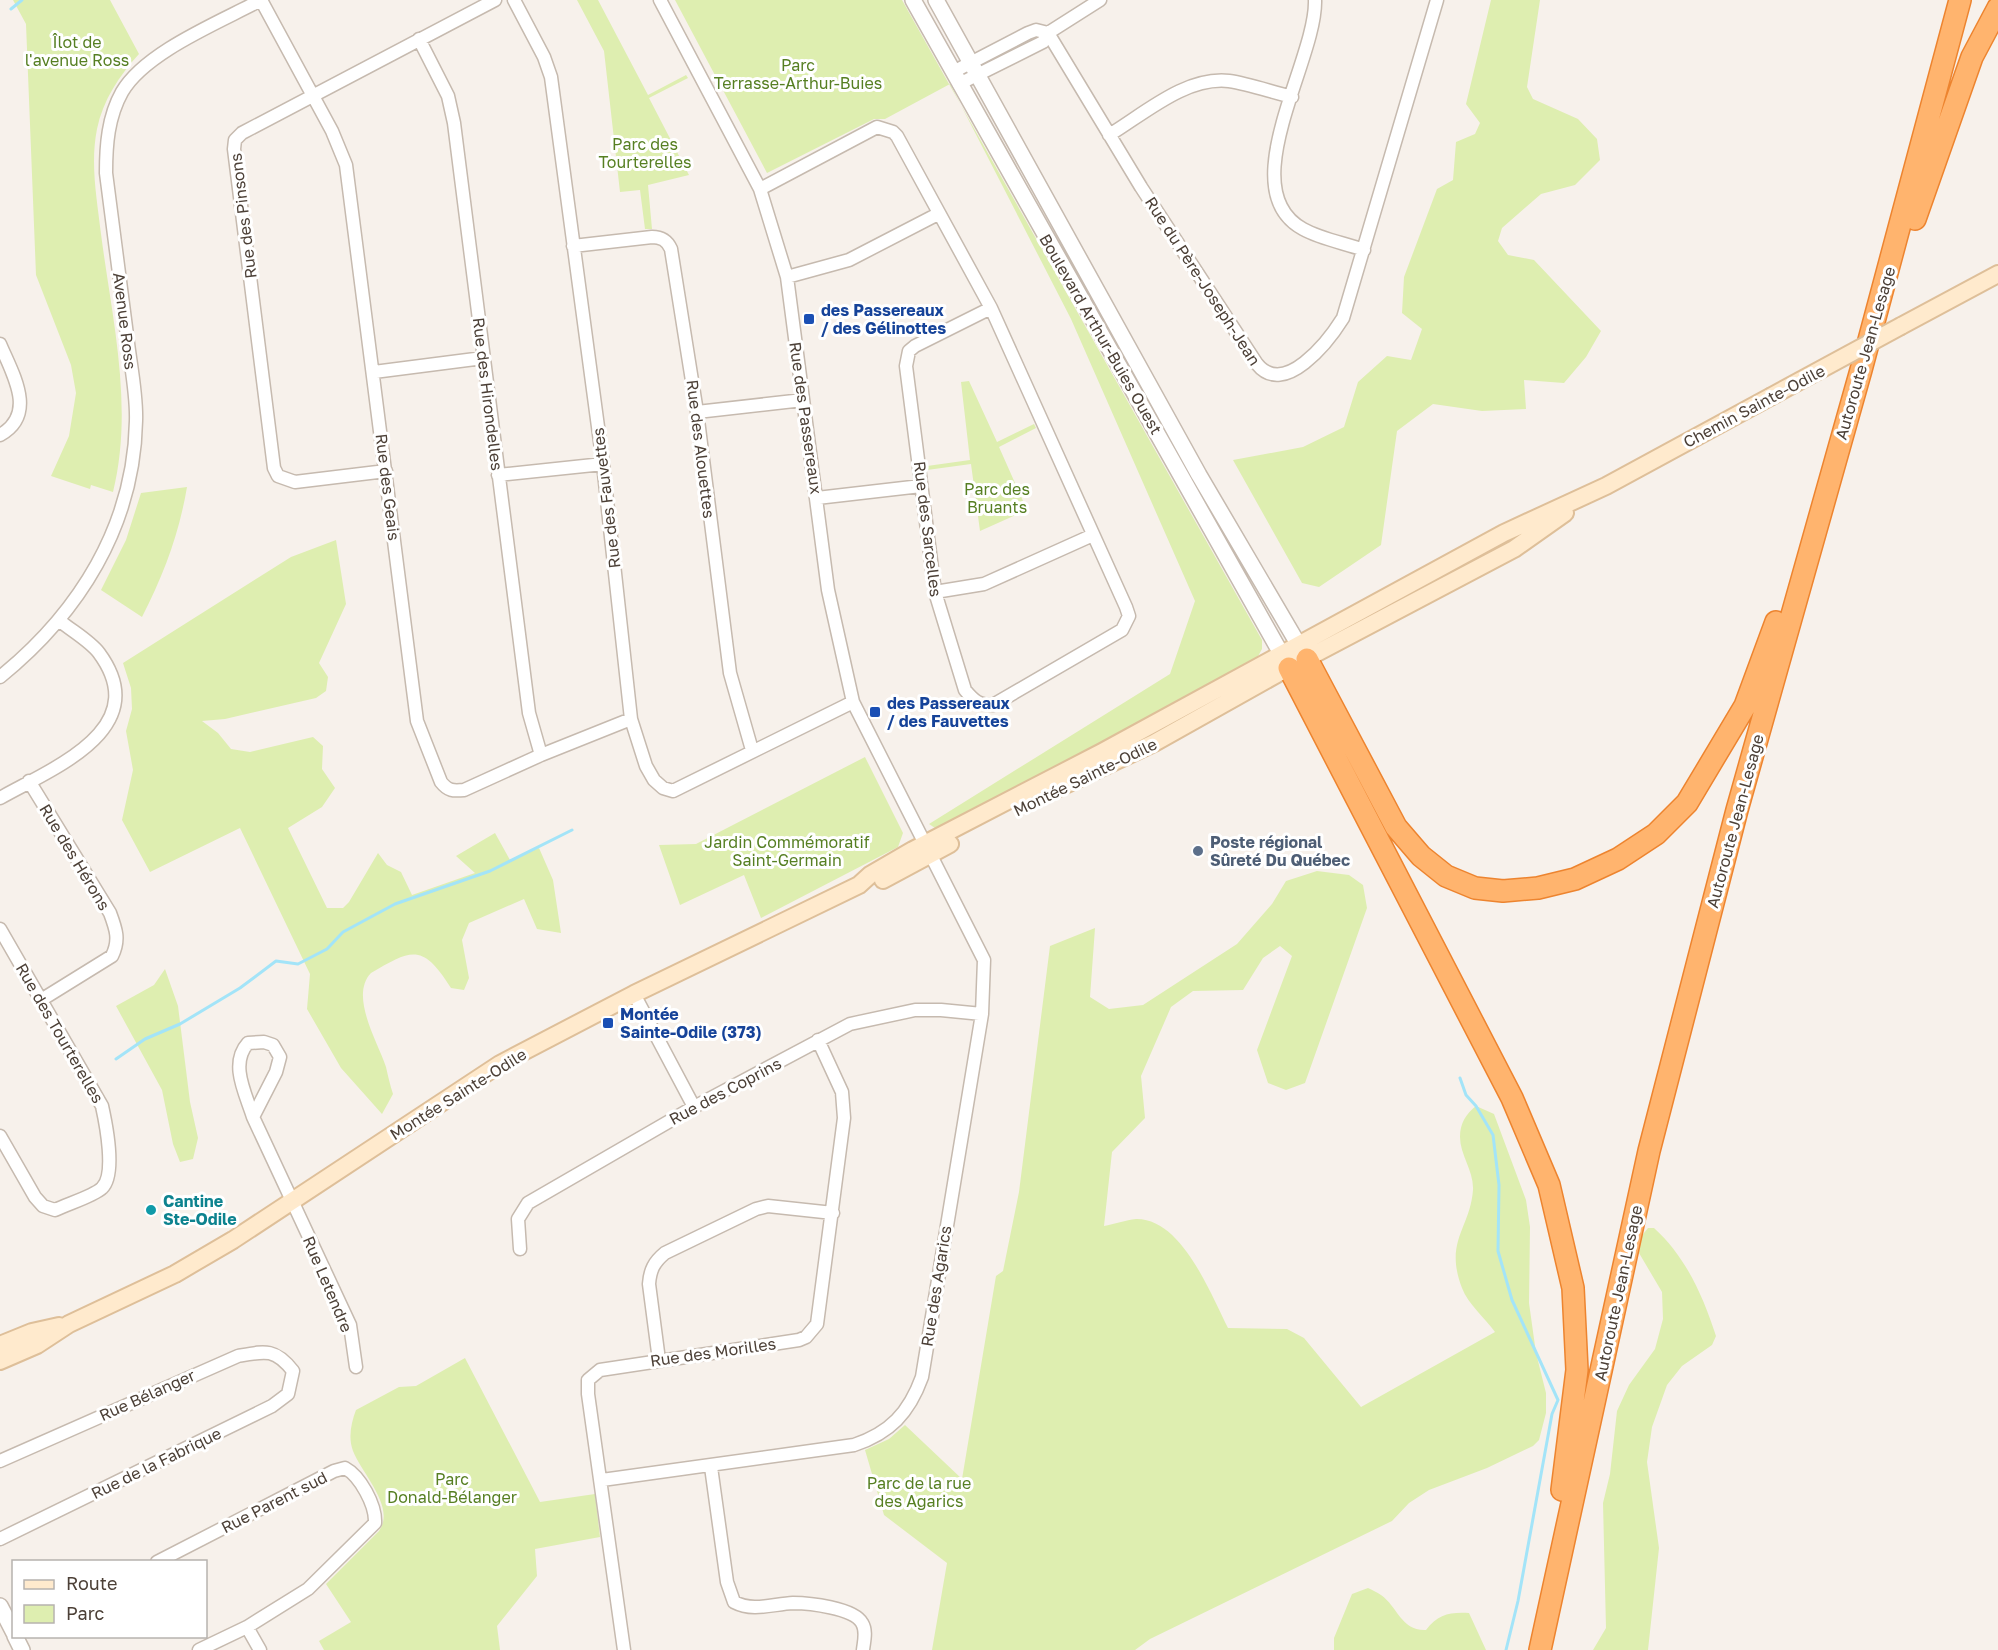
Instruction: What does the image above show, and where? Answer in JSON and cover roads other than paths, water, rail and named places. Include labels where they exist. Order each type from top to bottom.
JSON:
[{"type":"highway","name":"Autoroute Jean-Lesage","points":[[1542,1640],[1649,1151],[1737,810],[1827,484],[1861,370],[1960,0]]},
{"type":"highway","points":[[1861,370],[1972,57],[1998,8]]},
{"type":"highway","points":[[1294,657],[1396,827],[1421,856],[1446,876],[1475,888],[1503,891],[1538,888],[1575,879],[1618,859],[1656,834],[1687,803],[1745,706],[1827,484]]},
{"type":"highway","points":[[1294,657],[1512,1098],[1549,1185],[1573,1288],[1577,1370],[1542,1640]]},
{"type":"main road","name":"Chemin Sainte-Odile","points":[[1294,657],[1514,549],[1606,486],[1998,274]]},
{"type":"main road","name":"Montée Sainte-Odile","points":[[0,1361],[37,1345],[69,1324],[175,1274],[292,1203],[500,1064],[634,994],[859,885],[877,883],[927,850],[1154,743],[1294,657]]},
{"type":"main road","name":"Montée Sainte-Odile","points":[[0,1345],[32,1332],[69,1324]]},
{"type":"street","name":"Rue des Geais","points":[[261,0],[312,94],[346,165],[417,721],[441,782],[453,791],[464,790],[541,755],[631,719]]},
{"type":"street","name":"Avenue Ross","points":[[0,677],[32,651],[60,621],[82,592],[107,548],[132,470],[136,421],[106,173],[106,149],[114,109],[123,91],[137,72],[156,56],[261,0]]},
{"type":"street","name":"Rue des Pinsons","points":[[386,471],[295,482],[278,476],[274,468],[234,149],[235,140],[242,133],[312,94],[495,0]]},
{"type":"street","name":"Rue des Fauvettes","points":[[514,0],[544,57],[551,77],[603,464],[631,719],[650,773],[663,788],[673,791],[853,702]]},
{"type":"street","name":"Rue des Passereaux","points":[[660,0],[760,189],[787,278],[828,590],[853,702],[927,850]]},
{"type":"street","name":"Boulevard Arthur-Buies Ouest","points":[[913,0],[956,78],[1294,657]]},
{"type":"street","name":"Boulevard Arthur-Buies Ouest","points":[[936,0],[1199,475],[1294,657]]},
{"type":"street","points":[[956,78],[975,68],[1043,42],[1048,33],[1100,0]]},
{"type":"street","points":[[1315,0],[1314,24],[1274,159],[1275,196],[1282,210],[1302,228],[1364,250]]},
{"type":"street","name":"Rue du Père-Joseph-Jean","points":[[1048,33],[1109,135],[1257,364],[1269,375],[1280,375],[1294,369],[1323,346],[1342,318],[1437,0]]},
{"type":"street","name":"Rue des Hirondelles","points":[[419,39],[448,96],[454,123],[529,713],[541,755]]},
{"type":"street","points":[[1109,135],[1191,86],[1206,81],[1228,81],[1292,98]]},
{"type":"street","name":"Rue des Sarcelles","points":[[760,189],[877,127],[893,132],[897,136],[991,308],[1129,616],[1122,630],[993,705],[982,705],[973,700],[965,690],[935,592],[907,358],[915,346],[991,308]]},
{"type":"street","points":[[787,278],[849,260],[938,214]]},
{"type":"street","name":"Rue des Alouettes","points":[[573,246],[652,237],[668,243],[697,412],[730,673],[752,750]]},
{"type":"street","points":[[0,344],[22,404],[19,415],[7,432],[0,435]]},
{"type":"street","points":[[374,372],[483,358]]},
{"type":"street","points":[[697,412],[803,400]]},
{"type":"street","points":[[498,475],[603,464]]},
{"type":"street","points":[[817,498],[921,486]]},
{"type":"street","points":[[935,592],[984,584],[1093,535]]},
{"type":"street","points":[[0,798],[90,744],[107,727],[116,705],[113,680],[99,652],[60,621]]},
{"type":"street","name":"Rue des Hérons","points":[[29,782],[110,913],[118,935],[117,946],[112,956],[40,1000]]},
{"type":"street","name":"Rue des Agarics","points":[[602,1480],[711,1467],[854,1445],[888,1430],[908,1408],[922,1377],[986,978],[984,960],[977,943],[927,850]]},
{"type":"street","name":"Rue des Tourterelles","points":[[0,929],[102,1106],[107,1132],[108,1176],[102,1189],[55,1210],[43,1206],[35,1197],[0,1136]]},
{"type":"street","points":[[634,994],[694,1107]]},
{"type":"street","name":"Rue des Coprins","points":[[520,1249],[518,1219],[528,1203],[694,1107],[818,1040],[850,1024],[890,1014],[941,1010],[982,1014]]},
{"type":"street","name":"Rue des Morilles","points":[[624,1650],[602,1480],[588,1394],[588,1380],[600,1370],[799,1340],[818,1324],[833,1213],[844,1104],[838,1083],[818,1040]]},
{"type":"street","name":"Rue Letendre","points":[[253,1117],[276,1072],[280,1057],[273,1045],[264,1042],[248,1043],[242,1049],[238,1064],[253,1117],[350,1325],[356,1367]]},
{"type":"street","points":[[658,1360],[649,1284],[650,1272],[656,1261],[665,1253],[756,1209],[783,1205],[833,1213]]},
{"type":"street","name":"Rue Bélanger","points":[[0,1461],[238,1356],[265,1351],[276,1354],[294,1371]]},
{"type":"street","name":"Rue de la Fabrique","points":[[0,1539],[272,1406],[288,1394],[294,1371]]},
{"type":"street","points":[[711,1467],[727,1582],[734,1602],[749,1607],[794,1603],[857,1616],[863,1624],[863,1650]]},
{"type":"street","name":"Rue Parent sud","points":[[161,1560],[334,1471],[345,1468],[355,1473],[376,1514],[375,1522],[308,1589],[247,1627]]},
{"type":"street","points":[[0,1606],[12,1627]]},
{"type":"street","points":[[199,1650],[247,1627],[260,1650]]},
{"type":"waterway","points":[[11,9],[22,0]]},
{"type":"waterway","points":[[116,1059],[145,1039],[180,1024],[240,988],[276,961],[298,964],[327,949],[343,932],[395,904],[490,871],[572,830]]},
{"type":"waterway","points":[[1460,1078],[1466,1095],[1476,1106],[1493,1135],[1499,1185],[1498,1251],[1512,1300],[1558,1400],[1552,1414],[1518,1601],[1506,1650]]},
{"type":"place","name":"des Passereaux / des Gélinottes","points":[[809,319]]},
{"type":"place","name":"des Passereaux / des Fauvettes","points":[[875,712]]},
{"type":"place","name":"Poste régional Sûreté Du Québec","points":[[1198,851]]},
{"type":"place","name":"Montée Sainte-Odile (373)","points":[[608,1023]]},
{"type":"place","name":"Cantine Ste-Odile","points":[[151,1210]]},
{"type":"park label","name":"Îlot de l'avenue Ross","points":[[77,51]]},
{"type":"park label","name":"Parc Terrasse-Arthur-Buies","points":[[798,74]]},
{"type":"park label","name":"Parc des Tourterelles","points":[[645,153]]},
{"type":"park label","name":"Parc des Bruants","points":[[997,498]]},
{"type":"park label","name":"Jardin Commémoratif Saint-Germain","points":[[787,851]]},
{"type":"park label","name":"Parc Donald-Bélanger","points":[[452,1488]]},
{"type":"park label","name":"Parc de la rue des Agarics","points":[[919,1492]]}]
